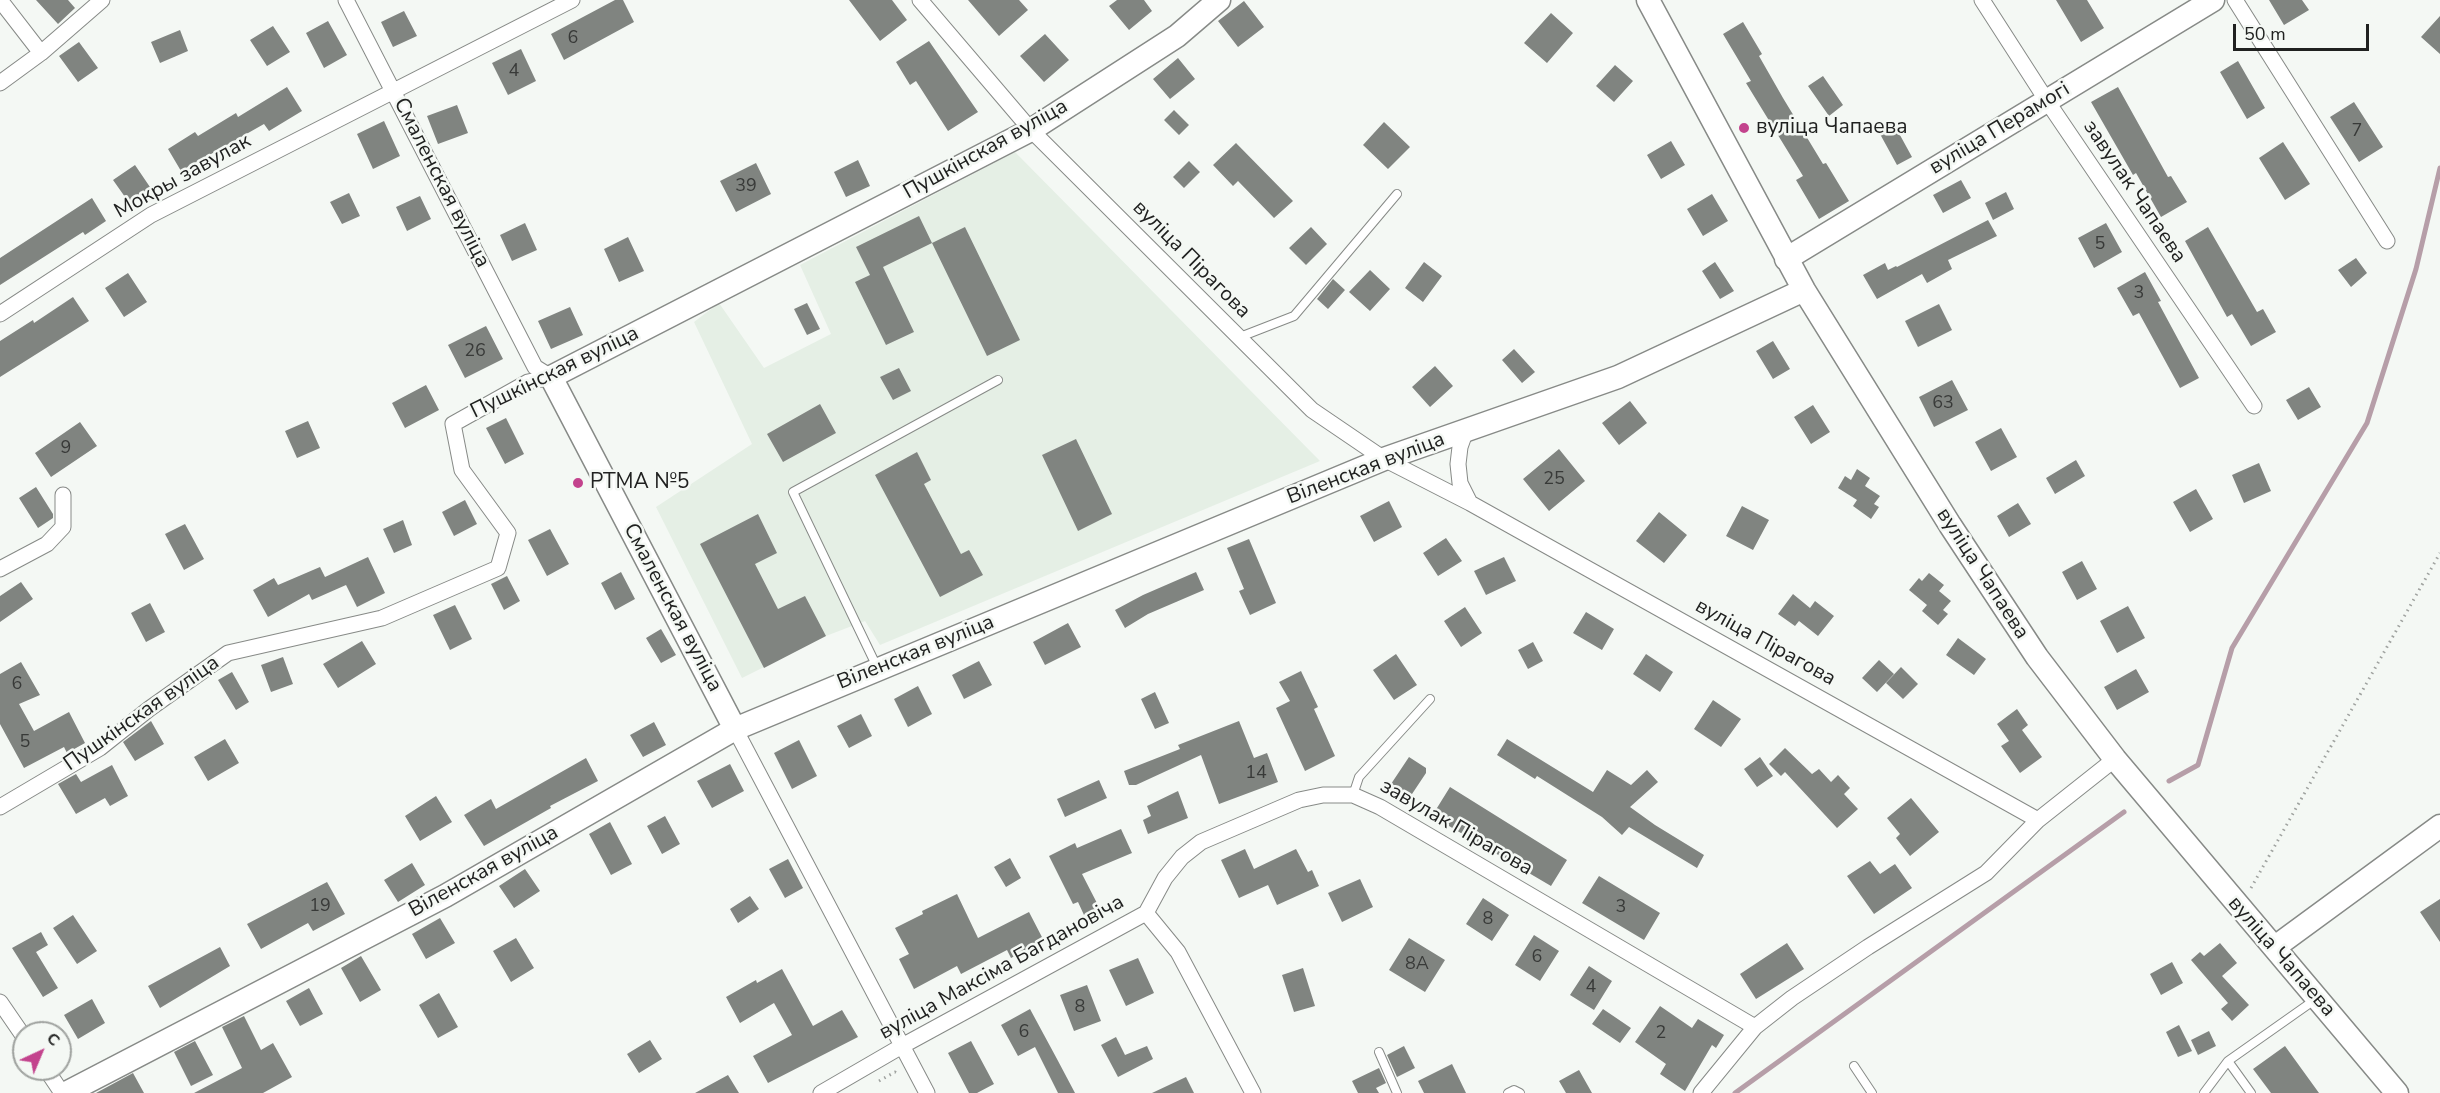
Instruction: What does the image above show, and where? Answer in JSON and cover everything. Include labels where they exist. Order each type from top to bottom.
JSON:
[{"type":"street","points":[[0,0],[41,53]]},
{"type":"street","points":[[0,83],[41,53],[102,0]]},
{"type":"street","name":"Смаленская вуліца","points":[[346,0],[535,367],[551,376],[927,1093]]},
{"type":"street","name":"Мокры завулак","points":[[0,314],[151,215],[572,0]]},
{"type":"street","name":"вуліца Пірагова","points":[[920,0],[1031,130],[1312,410],[1384,459],[1470,503],[2038,820]]},
{"type":"street","name":"Пушкінская вуліца","points":[[0,807],[100,748],[149,709],[228,653],[382,618],[498,568],[508,533],[462,470],[453,424],[528,382],[551,376],[1031,130],[1177,36],[1219,0]]},
{"type":"street","name":"вуліца Чапаева","points":[[1648,0],[1804,290],[1950,525],[2037,657],[2115,759],[2397,1093]]},
{"type":"street","name":"завулак Чапаева","points":[[1982,0],[2047,101],[2254,406]]},
{"type":"street","name":"вуліца Перамогі","points":[[1786,259],[2213,0]]},
{"type":"street","points":[[2235,0],[2387,241]]},
{"type":"street","name":"Віленская вуліца","points":[[64,1093],[446,896],[735,729],[1384,459],[1618,377],[1804,290]]},
{"type":"street","points":[[1466,430],[1460,447],[1458,464],[1460,483],[1470,503]]},
{"type":"street","points":[[0,569],[47,544],[63,527],[63,495]]},
{"type":"street","points":[[1701,1093],[1755,1027],[1792,998],[1868,947],[1986,873],[2038,820],[2115,759]]},
{"type":"street","name":"завулак Пірагова","points":[[1146,913],[1165,878],[1182,857],[1201,842],[1299,800],[1323,795],[1353,795],[1380,807],[1755,1027]]},
{"type":"street","points":[[2275,947],[2440,826]]},
{"type":"street","name":"вуліца Максіма Багдановіча","points":[[821,1093],[1146,913],[1178,952],[1253,1093]]},
{"type":"street","points":[[0,1002],[13,1021]]},
{"type":"lane","points":[[1240,338],[1294,316],[1397,194]]},
{"type":"lane","points":[[878,669],[793,492],[998,380]]},
{"type":"lane","points":[[1353,795],[1359,777],[1430,699]]},
{"type":"lane","points":[[2204,1093],[2228,1061],[2317,998]]},
{"type":"lane","points":[[1379,1052],[1397,1093]]},
{"type":"lane","points":[[2228,1061],[2251,1093]]},
{"type":"lane","points":[[1854,1066],[1872,1093]]},
{"type":"lane","points":[[1508,1093],[1514,1090],[1520,1093]]},
{"type":"path","points":[[2240,908],[2440,554]]},
{"type":"path","points":[[876,1082],[895,1072],[901,1074]]},
{"type":"shaded area","points":[[1015,152],[1320,461],[880,645],[865,621],[826,636],[742,678],[656,507],[752,444],[694,322],[719,303],[764,368],[831,334],[800,265]]},
{"type":"building","points":[[36,0],[68,0],[75,8],[58,24]]},
{"type":"building","points":[[615,0],[623,0],[634,22],[564,60],[551,34]]},
{"type":"building","points":[[849,0],[892,0],[907,20],[880,41]]},
{"type":"building","points":[[968,0],[1019,0],[1028,10],[999,36]]},
{"type":"building","points":[[1117,0],[1144,0],[1152,11],[1129,30],[1109,6]]},
{"type":"building","points":[[2056,0],[2087,0],[2104,28],[2081,42]]},
{"type":"building","points":[[2269,0],[2302,0],[2309,10],[2284,25]]},
{"type":"building","points":[[1244,1],[1264,27],[1238,47],[1218,21]]},
{"type":"building","points":[[404,11],[417,36],[393,47],[381,22]]},
{"type":"building","points":[[1551,13],[1573,33],[1547,63],[1524,43]]},
{"type":"building","points":[[2440,16],[2440,54],[2421,37]]},
{"type":"building","points":[[328,21],[347,55],[324,68],[306,33]]},
{"type":"building","points":[[1743,22],[1762,54],[1759,56],[1783,98],[1823,164],[1826,163],[1849,201],[1819,219],[1796,180],[1803,176],[1746,83],[1751,81],[1723,34]]},
{"type":"building","points":[[273,26],[290,52],[267,66],[250,40]]},
{"type":"building","points":[[180,30],[188,51],[160,63],[151,42]]},
{"type":"building","points":[[1045,34],[1069,60],[1044,82],[1020,56]]},
{"type":"building","points":[[929,41],[978,112],[948,131],[916,81],[910,85],[896,62]]},
{"type":"building","points":[[79,42],[98,68],[78,82],[59,56]]},
{"type":"building","points":[[521,49],[536,81],[508,95],[492,63]]},
{"type":"building","points":[[1178,58],[1195,79],[1170,99],[1153,79]]},
{"type":"building","points":[[2238,61],[2265,108],[2247,119],[2220,72]]},
{"type":"building","points":[[1615,65],[1633,81],[1614,102],[1596,86]]},
{"type":"building","points":[[1823,76],[1843,105],[1829,116],[1808,86]]},
{"type":"building","points":[[287,87],[302,111],[269,131],[264,124],[181,171],[168,149],[195,132],[198,136],[236,113],[238,117]]},
{"type":"building","points":[[2118,87],[2168,177],[2171,176],[2187,202],[2161,217],[2136,173],[2133,175],[2091,102]]},
{"type":"building","points":[[2354,102],[2383,147],[2359,162],[2330,117]]},
{"type":"building","points":[[457,105],[468,133],[438,144],[427,116]]},
{"type":"building","points":[[1174,110],[1189,125],[1179,135],[1164,120]]},
{"type":"building","points":[[384,121],[400,156],[373,169],[357,134]]},
{"type":"building","points":[[1384,122],[1410,147],[1388,169],[1363,145]]},
{"type":"building","points":[[1895,126],[1912,157],[1897,165],[1880,134]]},
{"type":"building","points":[[1671,141],[1685,165],[1661,179],[1647,155]]},
{"type":"building","points":[[2283,142],[2310,184],[2285,200],[2259,158]]},
{"type":"building","points":[[1236,143],[1293,201],[1274,218],[1238,181],[1233,186],[1213,165]]},
{"type":"building","points":[[858,160],[870,186],[846,197],[834,172]]},
{"type":"building","points":[[1189,161],[1200,172],[1184,188],[1173,177]]},
{"type":"building","points":[[756,163],[771,194],[736,212],[720,181]]},
{"type":"building","points":[[135,165],[152,190],[130,204],[113,180]]},
{"type":"building","points":[[1961,180],[1971,198],[1943,213],[1933,195]]},
{"type":"building","points":[[2006,192],[2014,209],[1993,220],[1985,203]]},
{"type":"building","points":[[349,193],[360,216],[342,224],[330,202]]},
{"type":"building","points":[[1712,194],[1728,221],[1703,236],[1687,209]]},
{"type":"building","points":[[420,196],[431,219],[407,231],[396,207]]},
{"type":"building","points":[[92,198],[106,221],[85,235],[83,232],[0,285],[0,258]]},
{"type":"building","points":[[919,216],[932,243],[883,267],[914,332],[886,345],[855,282],[870,275],[856,247]]},
{"type":"building","points":[[1988,220],[1997,236],[1948,260],[1952,269],[1927,283],[1922,274],[1877,299],[1863,275],[1885,263],[1888,270],[1897,267]]},
{"type":"building","points":[[525,223],[537,250],[512,261],[500,235]]},
{"type":"building","points":[[2106,223],[2122,252],[2094,268],[2078,238]]},
{"type":"building","points":[[965,227],[1020,340],[987,356],[932,243]]},
{"type":"building","points":[[1311,227],[1327,244],[1306,265],[1289,248]]},
{"type":"building","points":[[2208,227],[2257,312],[2263,309],[2276,332],[2251,346],[2232,314],[2227,317],[2185,241]]},
{"type":"building","points":[[628,237],[644,271],[619,282],[604,249]]},
{"type":"building","points":[[2356,258],[2367,273],[2351,287],[2338,270]]},
{"type":"building","points":[[1424,262],[1442,276],[1423,302],[1405,288]]},
{"type":"building","points":[[1715,262],[1734,291],[1720,299],[1702,271]]},
{"type":"building","points":[[1370,270],[1390,289],[1370,311],[1349,292]]},
{"type":"building","points":[[2145,272],[2161,301],[2158,302],[2199,378],[2180,388],[2139,313],[2133,316],[2117,288]]},
{"type":"building","points":[[128,273],[147,302],[124,317],[105,288]]},
{"type":"building","points":[[1333,279],[1345,290],[1328,309],[1317,299]]},
{"type":"building","points":[[73,297],[89,321],[0,377],[0,341],[33,320],[34,323]]},
{"type":"building","points":[[807,303],[820,329],[807,335],[794,309]]},
{"type":"building","points":[[1939,304],[1952,330],[1918,347],[1905,321]]},
{"type":"building","points":[[570,307],[583,335],[551,349],[538,321]]},
{"type":"building","points":[[486,326],[503,359],[465,378],[448,345]]},
{"type":"building","points":[[1773,341],[1790,369],[1773,379],[1756,351]]},
{"type":"building","points":[[1514,349],[1535,372],[1522,383],[1502,360]]},
{"type":"building","points":[[1435,366],[1453,386],[1430,407],[1412,387]]},
{"type":"building","points":[[899,368],[911,391],[893,400],[880,377]]},
{"type":"building","points":[[1952,380],[1968,410],[1934,427],[1919,397]]},
{"type":"building","points":[[426,385],[439,410],[405,428],[392,403]]},
{"type":"building","points":[[2309,387],[2321,407],[2298,420],[2286,400]]},
{"type":"building","points":[[1630,401],[1647,423],[1619,445],[1602,423]]},
{"type":"building","points":[[820,404],[836,433],[783,462],[767,434]]},
{"type":"building","points":[[1813,405],[1830,432],[1811,444],[1794,417]]},
{"type":"building","points":[[506,418],[524,454],[505,464],[486,428]]},
{"type":"building","points":[[308,421],[320,448],[297,458],[285,431]]},
{"type":"building","points":[[80,422],[97,446],[51,477],[35,453]]},
{"type":"building","points":[[2001,428],[2017,457],[1991,471],[1975,442]]},
{"type":"building","points":[[1076,439],[1112,514],[1078,531],[1042,455]]},
{"type":"building","points":[[1559,449],[1585,481],[1549,511],[1523,479]]},
{"type":"building","points":[[917,452],[931,480],[924,484],[961,554],[969,550],[983,575],[940,597],[875,475]]},
{"type":"building","points":[[2076,460],[2085,476],[2055,494],[2046,478]]},
{"type":"building","points":[[2259,463],[2271,491],[2244,503],[2232,475]]},
{"type":"building","points":[[1857,469],[1870,478],[1865,486],[1880,496],[1874,504],[1879,507],[1871,519],[1853,506],[1857,500],[1838,488],[1845,476],[1851,480]]},
{"type":"building","points":[[36,487],[53,514],[53,518],[38,528],[19,498]]},
{"type":"building","points":[[2196,489],[2213,519],[2190,532],[2173,502]]},
{"type":"building","points":[[465,500],[477,524],[454,536],[442,512]]},
{"type":"building","points":[[1389,501],[1402,527],[1374,542],[1360,516]]},
{"type":"building","points":[[2018,503],[2031,524],[2009,537],[1997,516]]},
{"type":"building","points":[[1742,506],[1769,520],[1753,550],[1726,536]]},
{"type":"building","points":[[1659,512],[1687,535],[1664,563],[1636,541]]},
{"type":"building","points":[[758,514],[777,553],[755,564],[778,609],[805,596],[826,636],[764,668],[700,544]]},
{"type":"building","points":[[403,520],[412,545],[394,553],[383,529]]},
{"type":"building","points":[[185,524],[204,559],[184,570],[165,534]]},
{"type":"building","points":[[550,529],[569,564],[547,576],[528,540]]},
{"type":"building","points":[[1446,538],[1462,561],[1438,576],[1423,553]]},
{"type":"building","points":[[1249,539],[1276,603],[1250,615],[1239,591],[1244,589],[1227,548]]},
{"type":"building","points":[[368,557],[385,593],[357,607],[346,585],[312,600],[309,594],[268,617],[253,590],[274,578],[278,585],[320,567],[325,577]]},
{"type":"building","points":[[1504,557],[1516,581],[1486,595],[1474,571]]},
{"type":"building","points":[[2082,561],[2097,589],[2077,600],[2062,572]]},
{"type":"building","points":[[621,572],[635,599],[615,610],[601,583]]},
{"type":"building","points":[[1196,572],[1204,590],[1148,614],[1125,628],[1115,610]]},
{"type":"building","points":[[1929,573],[1944,585],[1939,591],[1951,601],[1943,610],[1948,614],[1938,625],[1922,611],[1927,605],[1909,590],[1919,578],[1922,581]]},
{"type":"building","points":[[507,576],[520,601],[504,610],[491,584]]},
{"type":"building","points":[[21,582],[33,599],[0,622],[0,596]]},
{"type":"building","points":[[1793,594],[1810,608],[1815,601],[1834,616],[1818,636],[1799,621],[1795,626],[1778,614]]},
{"type":"building","points":[[150,603],[165,632],[146,642],[131,613]]},
{"type":"building","points":[[455,605],[472,639],[450,650],[433,615]]},
{"type":"building","points":[[2128,606],[2145,638],[2117,653],[2100,621]]},
{"type":"building","points":[[1465,607],[1482,633],[1461,647],[1444,621]]},
{"type":"building","points":[[1586,612],[1614,629],[1602,650],[1573,633]]},
{"type":"building","points":[[1068,623],[1081,647],[1045,665],[1033,642]]},
{"type":"building","points":[[661,629],[676,655],[661,663],[646,638]]},
{"type":"building","points":[[1958,638],[1986,659],[1974,675],[1946,655]]},
{"type":"building","points":[[362,641],[376,664],[338,688],[323,664]]},
{"type":"building","points":[[1533,642],[1543,661],[1528,669],[1518,650]]},
{"type":"building","points":[[1396,654],[1417,685],[1394,700],[1373,670]]},
{"type":"building","points":[[1646,654],[1673,672],[1660,692],[1633,674]]},
{"type":"building","points":[[283,657],[293,684],[271,692],[261,665]]},
{"type":"building","points":[[1879,660],[1894,674],[1877,692],[1862,678]]},
{"type":"building","points":[[979,661],[992,685],[964,699],[952,675]]},
{"type":"building","points":[[21,662],[40,695],[19,704],[34,731],[69,712],[85,743],[67,753],[64,747],[24,768],[0,724],[0,674]]},
{"type":"building","points":[[1901,667],[1918,684],[1903,699],[1886,683]]},
{"type":"building","points":[[2136,669],[2149,692],[2117,710],[2104,687]]},
{"type":"building","points":[[1301,671],[1318,707],[1314,709],[1335,756],[1305,771],[1276,708],[1290,701],[1279,682]]},
{"type":"building","points":[[232,672],[249,702],[236,710],[218,680]]},
{"type":"building","points":[[918,686],[932,714],[908,727],[894,699]]},
{"type":"building","points":[[1155,692],[1169,723],[1155,729],[1141,699]]},
{"type":"building","points":[[1713,700],[1741,719],[1721,747],[1694,729]]},
{"type":"building","points":[[2017,709],[2028,725],[2022,730],[2042,757],[2020,773],[2001,746],[2009,741],[1997,724]]},
{"type":"building","points":[[861,714],[872,736],[849,748],[837,726]]},
{"type":"building","points":[[151,721],[164,744],[135,761],[123,742]]},
{"type":"building","points":[[1239,721],[1254,758],[1267,753],[1278,782],[1219,804],[1201,755],[1136,785],[1129,785],[1124,771],[1180,749],[1178,745]]},
{"type":"building","points":[[654,722],[666,745],[643,757],[630,735]]},
{"type":"building","points":[[225,739],[239,763],[208,781],[194,757]]},
{"type":"building","points":[[1507,739],[1593,792],[1607,770],[1631,785],[1647,770],[1658,782],[1630,807],[1704,855],[1697,868],[1629,827],[1622,835],[1602,817],[1537,776],[1535,779],[1497,755]]},
{"type":"building","points":[[799,740],[817,776],[792,789],[774,753]]},
{"type":"building","points":[[1785,748],[1812,774],[1819,769],[1831,782],[1838,775],[1850,788],[1844,794],[1858,809],[1837,828],[1785,772],[1781,776],[1769,764]]},
{"type":"building","points":[[1409,757],[1426,768],[1426,773],[1410,797],[1391,784]]},
{"type":"building","points":[[1760,757],[1773,776],[1757,787],[1744,769]]},
{"type":"building","points":[[586,758],[598,781],[550,806],[551,808],[484,846],[464,815],[491,799],[496,809]]},
{"type":"building","points":[[730,764],[744,791],[712,808],[697,781]]},
{"type":"building","points":[[112,765],[128,796],[110,806],[105,798],[76,814],[58,784],[76,774],[81,782]]},
{"type":"building","points":[[1099,780],[1107,798],[1065,817],[1057,799]]},
{"type":"building","points":[[1450,787],[1567,860],[1551,886],[1432,816]]},
{"type":"building","points":[[1178,791],[1188,818],[1148,834],[1143,820],[1151,816],[1147,806]]},
{"type":"building","points":[[436,796],[452,822],[420,841],[405,816]]},
{"type":"building","points":[[1911,798],[1939,832],[1910,856],[1896,838],[1900,834],[1887,818]]},
{"type":"building","points":[[665,816],[680,844],[662,854],[647,826]]},
{"type":"building","points":[[610,822],[632,864],[611,875],[589,834]]},
{"type":"building","points":[[1121,829],[1132,853],[1082,874],[1099,907],[1084,915],[1078,902],[1073,904],[1049,856],[1075,843],[1077,848]]},
{"type":"building","points":[[1245,849],[1254,869],[1296,849],[1308,872],[1312,870],[1319,886],[1277,905],[1268,885],[1239,898],[1221,860]]},
{"type":"building","points":[[1010,858],[1021,878],[1006,887],[994,867]]},
{"type":"building","points":[[788,859],[803,888],[785,898],[769,869]]},
{"type":"building","points":[[1870,861],[1880,874],[1895,864],[1912,888],[1874,914],[1847,876]]},
{"type":"building","points":[[412,863],[425,885],[398,902],[384,880]]},
{"type":"building","points":[[525,869],[540,891],[514,908],[499,886]]},
{"type":"building","points":[[1599,876],[1660,913],[1644,940],[1582,903]]},
{"type":"building","points":[[1360,879],[1373,907],[1342,922],[1328,893]]},
{"type":"building","points":[[327,882],[345,914],[313,931],[308,923],[261,949],[247,924]]},
{"type":"building","points":[[957,894],[978,938],[1029,912],[1044,941],[1011,958],[1007,950],[961,974],[957,966],[914,989],[899,959],[909,954],[895,928],[923,914],[922,911]]},
{"type":"building","points":[[750,896],[759,909],[738,923],[730,909]]},
{"type":"building","points":[[1483,898],[1509,915],[1492,941],[1466,924]]},
{"type":"building","points":[[2440,899],[2440,942],[2420,912]]},
{"type":"building","points":[[73,915],[97,951],[77,964],[53,928]]},
{"type":"building","points":[[440,918],[455,943],[426,959],[412,934]]},
{"type":"building","points":[[41,932],[48,945],[36,952],[58,988],[43,997],[12,948]]},
{"type":"building","points":[[1534,935],[1559,951],[1540,981],[1515,965]]},
{"type":"building","points":[[516,938],[534,968],[511,982],[493,951]]},
{"type":"building","points":[[1409,938],[1445,960],[1425,992],[1389,970]]},
{"type":"building","points":[[1787,943],[1804,969],[1756,999],[1740,974]]},
{"type":"building","points":[[2220,943],[2237,963],[2222,976],[2249,1005],[2232,1021],[2221,1009],[2228,1003],[2191,960],[2200,952],[2204,956]]},
{"type":"building","points":[[220,947],[230,966],[160,1008],[148,986]]},
{"type":"building","points":[[361,956],[381,990],[360,1002],[341,968]]},
{"type":"building","points":[[1138,958],[1154,993],[1126,1006],[1109,970]]},
{"type":"building","points":[[2172,962],[2183,983],[2161,995],[2150,974]]},
{"type":"building","points":[[1589,966],[1612,981],[1594,1010],[1570,995]]},
{"type":"building","points":[[1303,968],[1315,1006],[1294,1012],[1282,975]]},
{"type":"building","points":[[782,969],[813,1026],[842,1010],[858,1037],[768,1083],[753,1056],[792,1035],[774,1003],[740,1023],[726,997]]},
{"type":"building","points":[[1087,985],[1101,1021],[1074,1031],[1060,995]]},
{"type":"building","points":[[309,988],[323,1014],[300,1026],[286,1001]]},
{"type":"building","points":[[439,993],[458,1027],[438,1038],[419,1005]]},
{"type":"building","points":[[92,999],[105,1023],[78,1039],[72,1029],[72,1021],[68,1021],[64,1015]]},
{"type":"building","points":[[1660,1006],[1692,1028],[1698,1019],[1724,1035],[1716,1048],[1712,1045],[1685,1091],[1660,1074],[1666,1064],[1635,1042]]},
{"type":"building","points":[[1030,1009],[1075,1093],[1058,1093],[1035,1047],[1018,1056],[1001,1025]]},
{"type":"building","points":[[1603,1009],[1631,1028],[1620,1043],[1592,1024]]},
{"type":"building","points":[[244,1016],[261,1050],[273,1043],[292,1077],[263,1093],[194,1093],[242,1068],[222,1027]]},
{"type":"building","points":[[2179,1025],[2192,1051],[2178,1057],[2166,1032]]},
{"type":"building","points":[[2209,1031],[2216,1046],[2198,1055],[2191,1040]]},
{"type":"building","points":[[1116,1037],[1125,1055],[1147,1046],[1153,1059],[1118,1077],[1101,1045]]},
{"type":"building","points":[[650,1040],[662,1059],[639,1073],[627,1054]]},
{"type":"building","points":[[195,1041],[213,1075],[191,1086],[174,1052]]},
{"type":"building","points":[[971,1041],[994,1084],[977,1093],[969,1093],[948,1053]]},
{"type":"building","points":[[1404,1046],[1415,1068],[1397,1077],[1387,1055]]},
{"type":"building","points":[[2285,1046],[2319,1093],[2271,1093],[2253,1069]]},
{"type":"building","points":[[1452,1064],[1466,1093],[1424,1093],[1418,1081]]},
{"type":"building","points":[[1379,1068],[1386,1083],[1376,1088],[1379,1093],[1358,1093],[1352,1081]]},
{"type":"building","points":[[1579,1070],[1592,1093],[1566,1093],[1559,1081]]},
{"type":"building","points":[[133,1073],[144,1093],[96,1093]]},
{"type":"building","points":[[728,1075],[739,1093],[695,1093]]},
{"type":"building","points":[[1186,1077],[1194,1093],[1152,1093]]},
{"type":"waterway","points":[[2169,781],[2198,765],[2232,648],[2367,423],[2416,269],[2440,168]]},
{"type":"waterway","points":[[1735,1093],[2124,812]]},
{"type":"place","name":"вуліца Чапаева","points":[[1744,128]]},
{"type":"place","name":"РТМА №5","points":[[578,483]]}]
